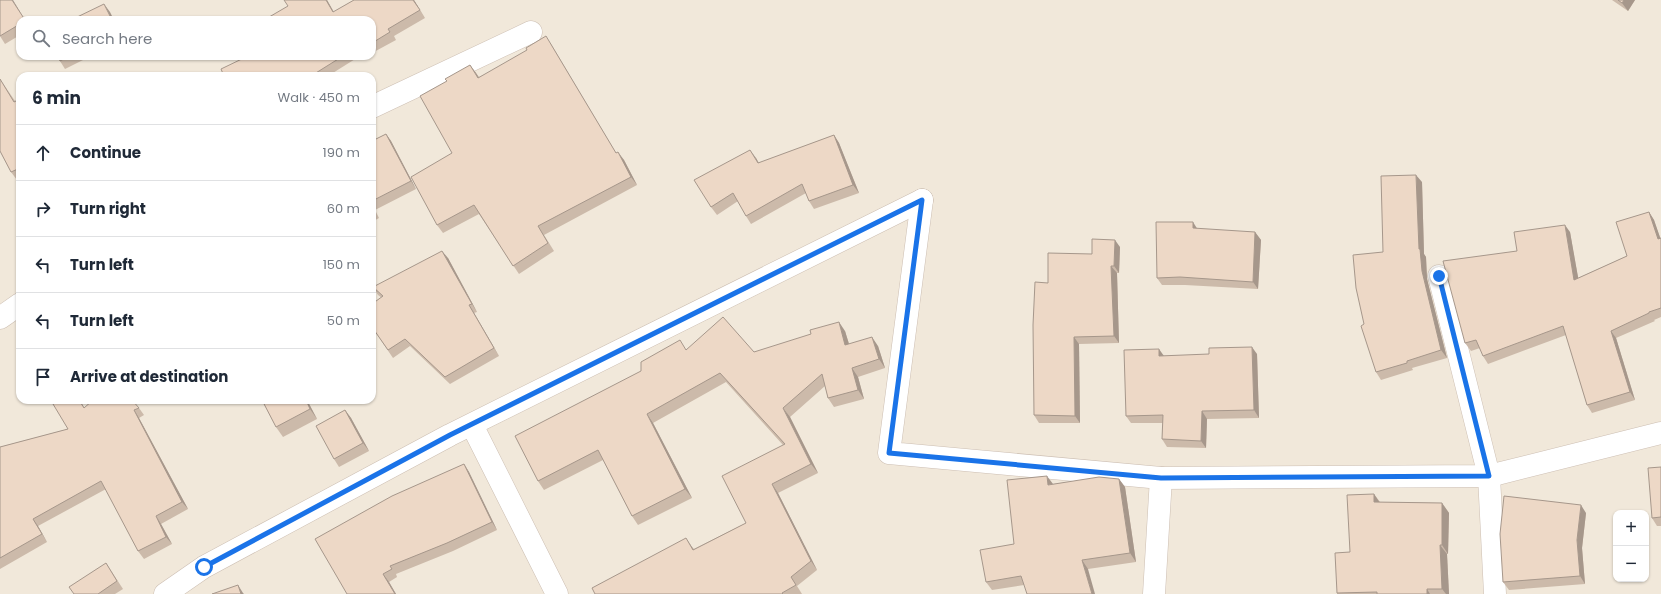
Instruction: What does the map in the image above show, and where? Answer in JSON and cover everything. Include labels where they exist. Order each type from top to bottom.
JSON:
[{"type":"street","points":[[376,105],[531,32]]},
{"type":"street","points":[[167,593],[204,567],[472,424],[922,200],[889,453],[1161,478],[1489,476],[1661,433]]},
{"type":"street","points":[[1439,276],[1489,476],[1495,594]]},
{"type":"street","points":[[0,318],[16,307]]},
{"type":"street","points":[[472,424],[557,594]]},
{"type":"street","points":[[1154,594],[1161,478]]},
{"type":"shaded area","points":[[0,0],[1661,0],[1661,594],[0,594]]},
{"type":"building","points":[[0,0],[12,0],[22,16],[16,16],[16,26],[0,36]]},
{"type":"building","points":[[284,0],[326,0],[333,12],[354,0],[413,0],[420,10],[388,29],[390,32],[376,41],[376,16],[271,16],[288,6]]},
{"type":"building","points":[[104,4],[110,16],[79,16]]},
{"type":"building","points":[[546,36],[616,153],[618,152],[631,177],[538,226],[548,243],[513,266],[474,205],[437,225],[411,177],[452,153],[420,96],[447,81],[445,79],[470,65],[478,78],[527,50],[526,48]]},
{"type":"building","points":[[240,60],[337,60],[317,72],[222,72],[221,69]]},
{"type":"building","points":[[0,79],[14,102],[16,101],[16,170],[11,172],[0,151]]},
{"type":"building","points":[[386,134],[411,181],[376,199],[376,139]]},
{"type":"building","points":[[834,135],[853,185],[809,201],[802,184],[746,216],[733,193],[711,207],[694,180],[750,150],[758,163]]},
{"type":"building","points":[[1416,175],[1419,249],[1422,271],[1441,350],[1407,361],[1407,363],[1376,372],[1361,326],[1364,324],[1356,288],[1353,255],[1383,252],[1381,176]]},
{"type":"building","points":[[1649,212],[1658,239],[1661,238],[1661,308],[1649,312],[1611,331],[1630,392],[1587,405],[1563,326],[1483,356],[1476,340],[1465,343],[1443,261],[1517,251],[1514,232],[1565,225],[1574,280],[1627,256],[1616,222]]},
{"type":"building","points":[[1156,222],[1193,222],[1193,228],[1255,232],[1253,282],[1180,277],[1157,278]]},
{"type":"building","points":[[1092,239],[1115,240],[1114,266],[1111,266],[1114,336],[1074,337],[1075,416],[1034,415],[1033,325],[1035,282],[1048,283],[1048,253],[1092,254]]},
{"type":"building","points":[[442,251],[472,304],[469,305],[494,348],[445,377],[405,339],[388,350],[376,333],[376,301],[383,296],[376,290],[376,285]]},
{"type":"building","points":[[723,317],[754,352],[811,334],[810,330],[839,322],[845,345],[872,337],[879,359],[852,368],[858,390],[828,398],[822,374],[783,408],[811,464],[772,484],[811,561],[791,577],[796,585],[782,593],[783,594],[595,594],[592,588],[686,538],[693,550],[746,523],[722,476],[785,444],[720,373],[647,414],[685,489],[632,516],[598,450],[538,481],[515,436],[641,371],[641,362],[680,340],[686,350]]},
{"type":"building","points":[[1252,347],[1254,410],[1202,411],[1201,441],[1162,439],[1163,415],[1126,416],[1124,350],[1159,349],[1159,356],[1209,354],[1209,348]]},
{"type":"building","points":[[53,404],[82,404],[84,408],[88,404],[136,404],[139,408],[134,410],[182,502],[156,516],[166,537],[138,551],[101,481],[33,519],[42,534],[0,558],[0,447],[68,429]]},
{"type":"building","points":[[264,404],[308,404],[310,409],[276,427]]},
{"type":"building","points":[[345,410],[363,443],[334,459],[316,426]]},
{"type":"building","points":[[464,464],[492,522],[447,543],[390,566],[392,569],[383,574],[395,594],[347,594],[315,539],[392,496]]},
{"type":"building","points":[[1661,467],[1661,517],[1652,518],[1648,468]]},
{"type":"building","points":[[1047,476],[1048,485],[1099,477],[1119,479],[1130,553],[1082,560],[1092,594],[1027,594],[1021,576],[986,582],[980,550],[1014,544],[1007,480]]},
{"type":"building","points":[[1374,494],[1374,502],[1442,503],[1442,545],[1440,545],[1442,589],[1427,589],[1427,594],[1377,594],[1377,592],[1337,593],[1335,553],[1350,552],[1347,495]]},
{"type":"building","points":[[1504,496],[1581,505],[1577,540],[1580,576],[1503,582],[1500,534]]},
{"type":"building","points":[[106,563],[117,581],[98,594],[74,594],[69,587]]},
{"type":"building","points":[[238,585],[241,594],[212,594]]},
{"type":"route","points":[[204,567],[450,435],[922,200],[889,453],[1161,478],[1489,476],[1439,276]]}]
